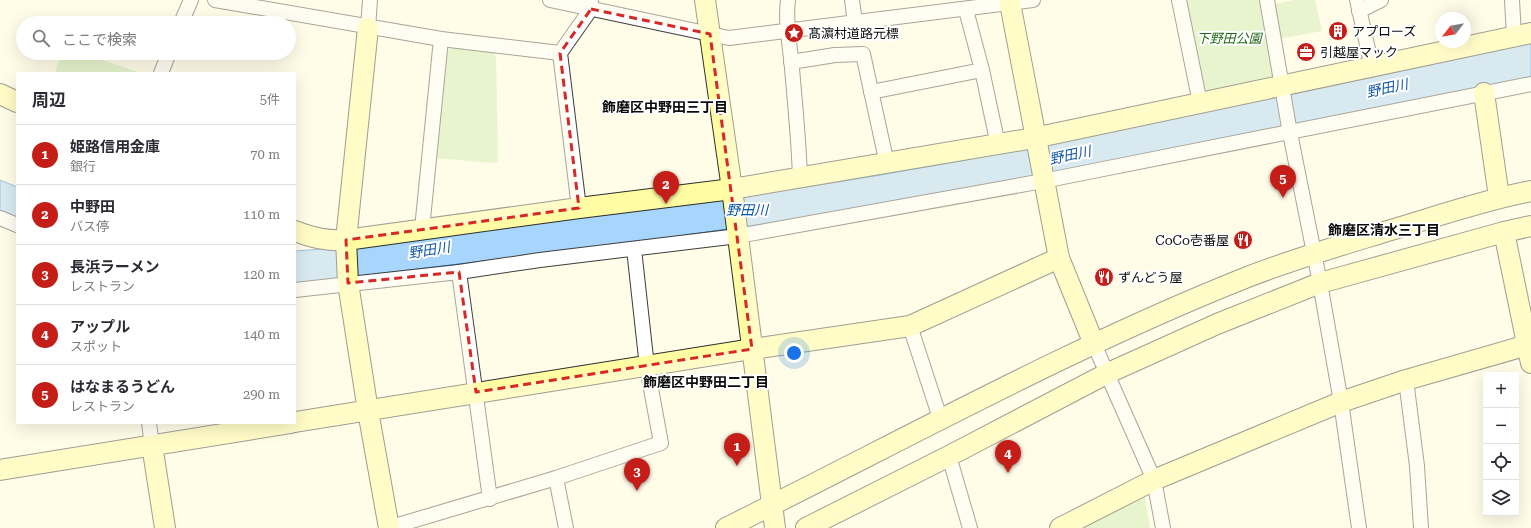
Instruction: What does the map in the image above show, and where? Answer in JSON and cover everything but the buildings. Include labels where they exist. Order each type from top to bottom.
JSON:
[{"type":"street","points":[[184,16],[191,0]]},
{"type":"street","points":[[215,0],[368,28],[441,39],[560,53]]},
{"type":"street","points":[[370,0],[346,240],[348,283],[368,411],[389,528],[556,478],[661,443],[647,367],[634,249]]},
{"type":"street","points":[[550,0],[591,4],[729,38],[966,10],[1033,0]]},
{"type":"street","points":[[705,0],[732,189],[775,528]]},
{"type":"street","points":[[788,0],[787,31],[794,106],[799,134],[800,178]]},
{"type":"street","points":[[852,0],[855,23]]},
{"type":"street","points":[[1180,0],[1200,103]]},
{"type":"street","points":[[1267,0],[1290,133],[1320,284],[1359,528]]},
{"type":"street","points":[[1372,67],[1358,6],[1381,0]]},
{"type":"street","points":[[296,231],[313,238],[329,241],[346,240],[579,208],[732,189],[998,145],[1522,34],[1512,0]]},
{"type":"street","points":[[1010,3],[1034,138],[1058,258],[1106,374],[1154,480],[1163,528]]},
{"type":"street","points":[[579,208],[560,53],[591,4]]},
{"type":"street","points":[[966,10],[982,70],[998,145]]},
{"type":"street","points":[[422,229],[441,39]]},
{"type":"street","points":[[791,62],[835,55],[863,54],[887,164]]},
{"type":"street","points":[[161,72],[166,60]]},
{"type":"street","points":[[871,92],[982,70]]},
{"type":"street","points":[[296,290],[459,272],[540,260],[738,236],[1043,180],[1254,138],[1290,133],[1531,84]]},
{"type":"street","points":[[1484,93],[1499,197]]},
{"type":"street","points":[[0,94],[16,102]]},
{"type":"street","points":[[726,528],[1094,344],[1246,278],[1314,254],[1499,197],[1531,191]]},
{"type":"street","points":[[0,218],[16,225]]},
{"type":"street","points":[[806,528],[949,456],[1106,374],[1217,324],[1320,284],[1504,232],[1531,226]]},
{"type":"street","points":[[1060,528],[1154,480],[1340,402],[1406,380],[1530,351],[1504,232]]},
{"type":"street","points":[[296,422],[476,392],[910,326],[1058,258]]},
{"type":"street","points":[[459,272],[490,498]]},
{"type":"street","points":[[910,326],[941,420]]},
{"type":"street","points":[[1406,380],[1417,466],[1421,528]]},
{"type":"street","points":[[149,424],[165,528]]},
{"type":"street","points":[[0,470],[286,424]]},
{"type":"street","points":[[949,456],[970,528]]},
{"type":"street","points":[[556,478],[566,528]]},
{"type":"highlighted area","points":[[591,9],[710,34],[752,349],[476,392],[459,272],[348,283],[346,240],[579,208],[560,53]]},
{"type":"green space","name":"下野田公園","points":[[1185,0],[1259,0],[1274,76],[1268,82],[1204,93]]},
{"type":"green space","points":[[1294,0],[1315,0],[1322,31],[1278,39],[1271,5]]},
{"type":"green space","points":[[452,47],[493,51],[496,58],[498,161],[493,163],[435,158],[445,52]]},
{"type":"green space","points":[[59,60],[103,60],[138,72],[55,72]]},
{"type":"green space","points":[[1140,495],[1145,496],[1150,528],[1076,528]]},
{"type":"water","name":"野田川","points":[[1531,41],[1531,78],[1128,159],[967,190],[749,226],[543,254],[296,283],[296,251],[338,248],[610,214],[813,186],[963,161],[1207,111]]},
{"type":"water","points":[[0,180],[16,187],[16,221],[0,214]]},
{"type":"place","name":"アプローズ","points":[[1338,31]]},
{"type":"place","name":"髙濵村道路元標","points":[[794,33]]},
{"type":"place","name":"引越屋マック","points":[[1306,52]]},
{"type":"place","name":"はなまるうどん","points":[[1283,198]]},
{"type":"place","name":"中野田","points":[[666,204]]},
{"type":"place","name":"CoCo壱番屋","points":[[1243,240]]},
{"type":"place","name":"ずんどう屋","points":[[1104,277]]},
{"type":"place","name":"姫路信用金庫","points":[[737,466]]},
{"type":"place","name":"アップル","points":[[1008,473]]},
{"type":"place","name":"長浜ラーメン","points":[[637,491]]},
{"type":"district","name":"飾磨区中野田三丁目","points":[[665,107]]},
{"type":"district","name":"飾磨区清水三丁目","points":[[1384,230]]},
{"type":"district","name":"飾磨区中野田二丁目","points":[[706,382]]}]
